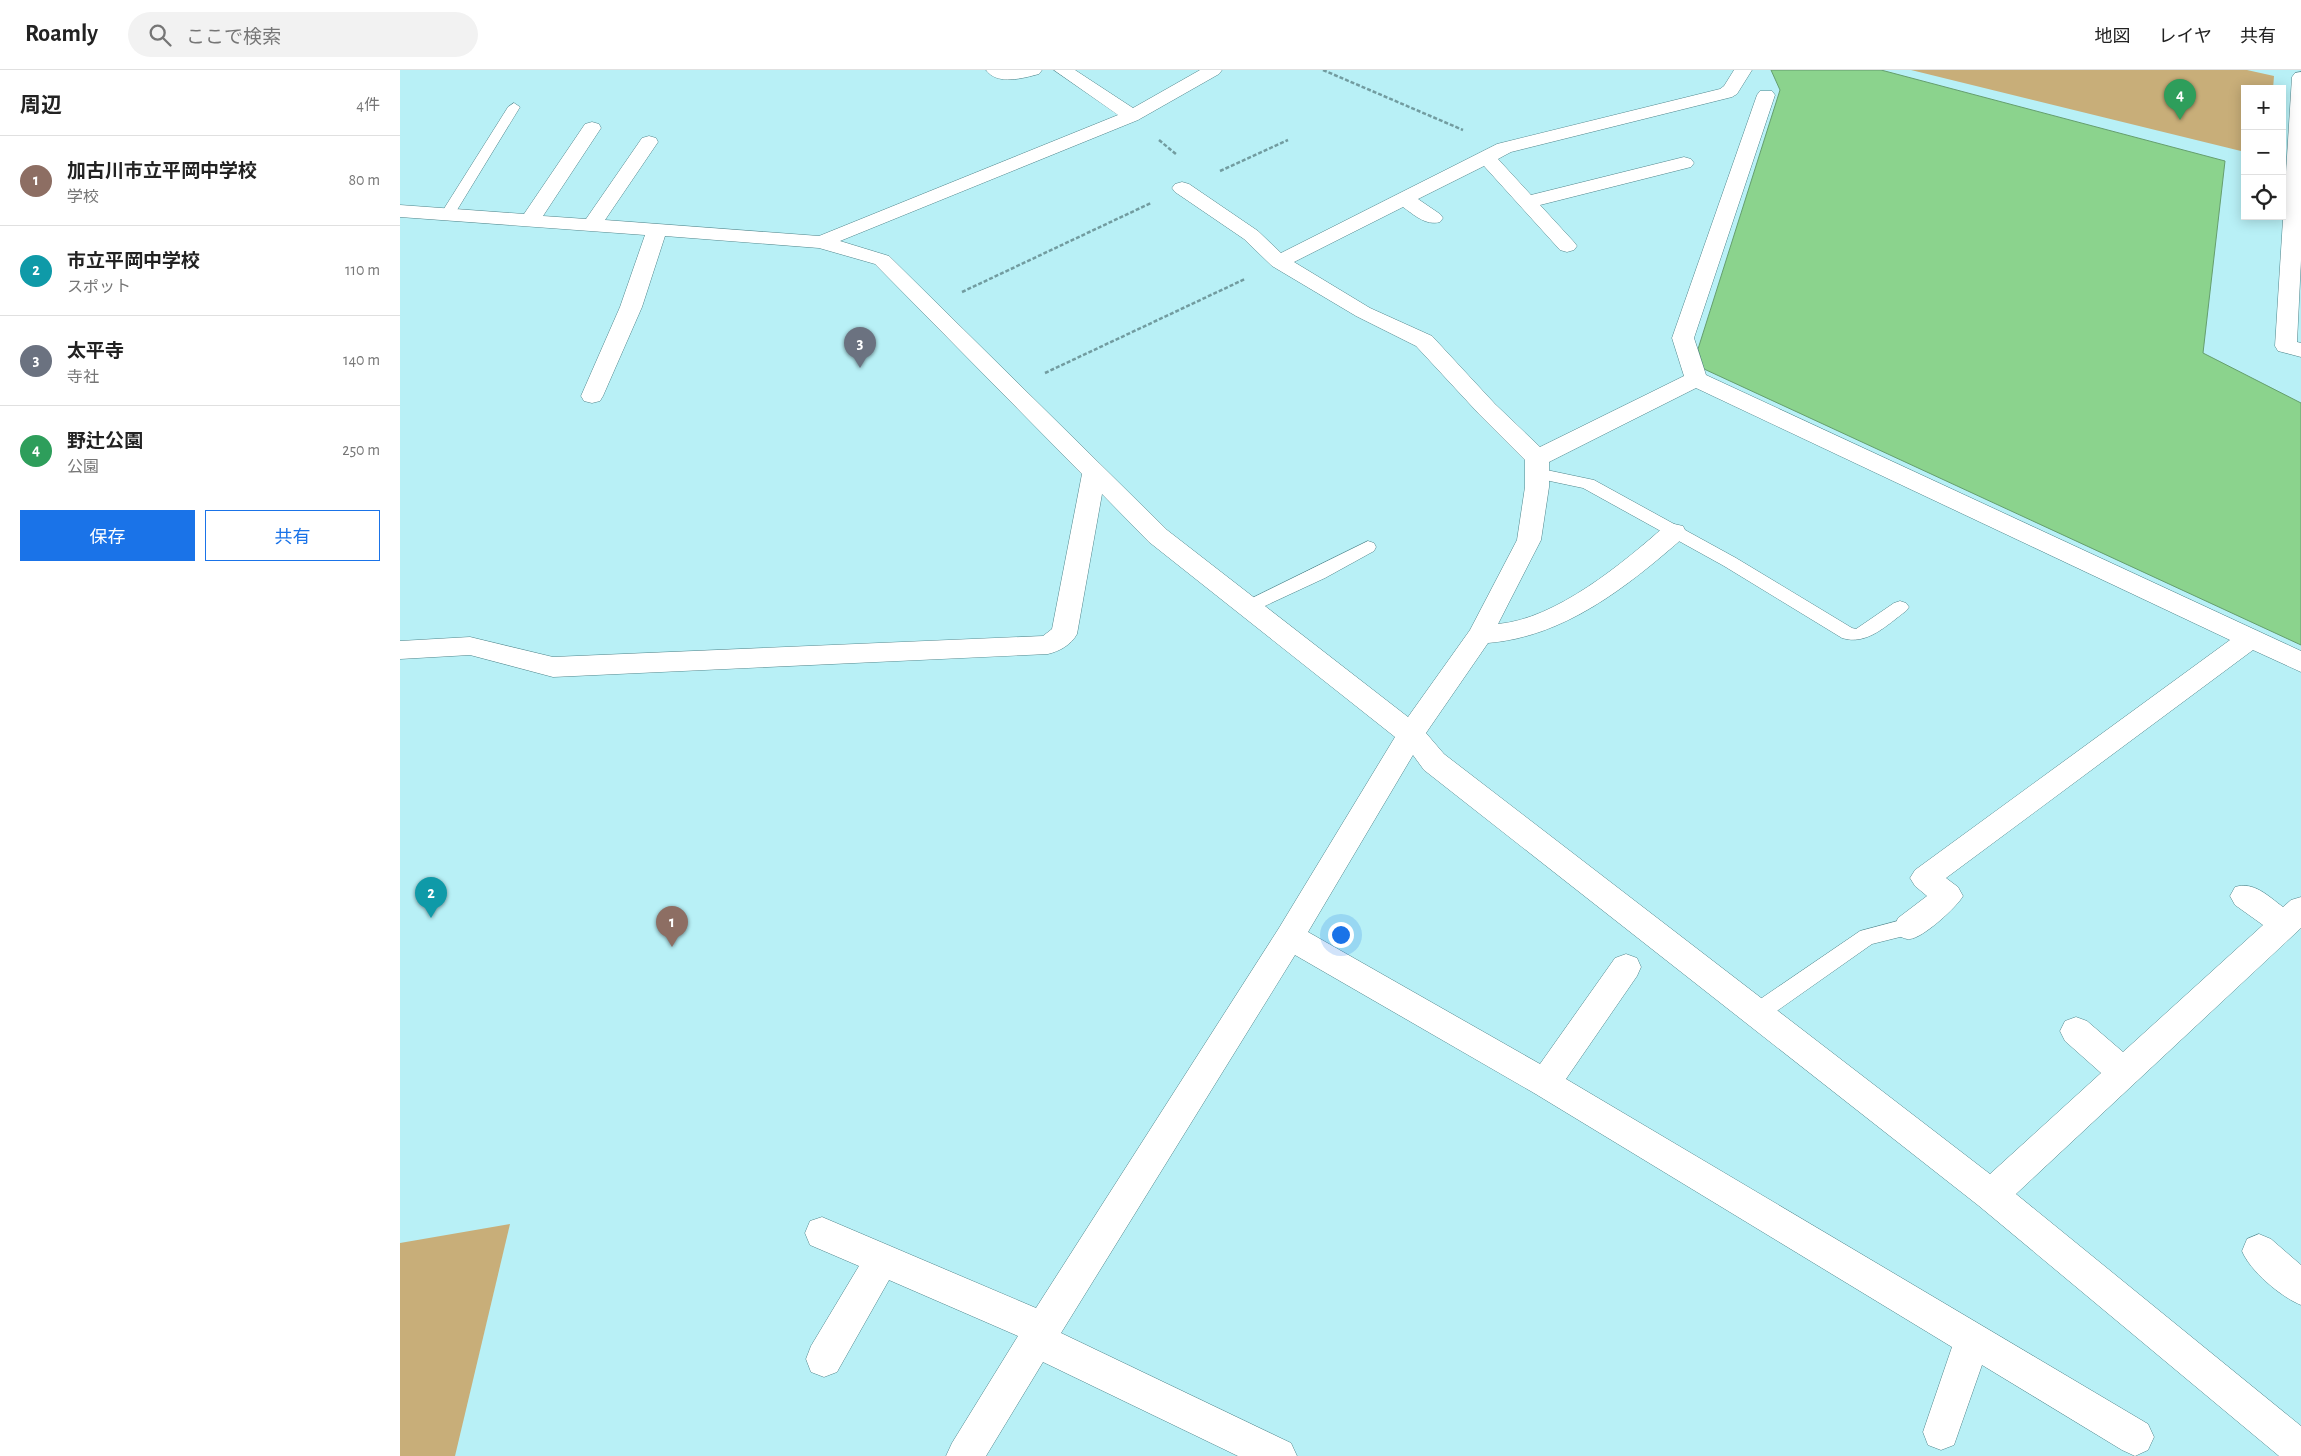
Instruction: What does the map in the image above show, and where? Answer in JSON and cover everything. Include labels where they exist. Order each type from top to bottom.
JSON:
[{"type":"street","points":[[995,70],[1009,74],[1033,70]]},
{"type":"street","points":[[1063,70],[1132,116]]},
{"type":"street","points":[[821,242],[1132,116],[1214,70]]},
{"type":"street","points":[[1279,262],[1504,148],[1726,93],[1743,70]]},
{"type":"street","points":[[2301,77],[2296,252],[2286,346],[2301,350]]},
{"type":"street","points":[[1766,95],[1683,338],[1696,379],[2301,662]]},
{"type":"street","points":[[529,221],[592,128]]},
{"type":"street","points":[[592,225],[649,142]]},
{"type":"street","points":[[1486,157],[1567,246]]},
{"type":"street","points":[[1527,202],[1684,163]]},
{"type":"street","points":[[966,1456],[1040,1334],[1290,938],[1411,734],[1480,635],[1529,540],[1537,487],[1537,465],[1424,341],[1362,312],[1279,262],[1251,235],[1182,188]]},
{"type":"street","points":[[1404,199],[1433,218]]},
{"type":"street","points":[[400,211],[821,242],[882,260],[1008,389],[1158,536],[1411,734],[1434,762],[1991,1195],[2301,1450]]},
{"type":"street","points":[[592,396],[631,307],[657,230]]},
{"type":"street","points":[[1537,465],[1696,379]]},
{"type":"street","points":[[400,650],[470,646],[553,667],[1048,645],[1064,634],[1094,472]]},
{"type":"street","points":[[1480,635],[1520,630],[1546,620],[1582,601],[1644,558],[1674,532]]},
{"type":"street","points":[[1909,927],[1948,896],[1926,878],[2251,638]]},
{"type":"street","points":[[1991,1195],[2293,917],[2245,896]]},
{"type":"street","points":[[1290,938],[1545,1083],[1972,1341],[2135,1437]]},
{"type":"street","points":[[1545,1083],[1626,967]]},
{"type":"street","points":[[2076,1031],[2123,1072]]},
{"type":"street","points":[[822,1233],[882,1259],[1040,1334],[1278,1456]]},
{"type":"street","points":[[2259,1251],[2301,1288]]},
{"type":"street","points":[[824,1359],[882,1259]]},
{"type":"street","points":[[1941,1432],[1972,1341]]},
{"type":"lane","points":[[447,215],[514,107]]},
{"type":"lane","points":[[1537,465],[1588,484],[1730,562],[1848,634],[1857,635],[1862,633],[1900,607]]},
{"type":"lane","points":[[1248,608],[1319,574],[1368,547]]},
{"type":"lane","points":[[1757,1013],[1867,937],[1909,927]]},
{"type":"path","points":[[1323,70],[1504,148]]},
{"type":"path","points":[[1132,116],[1204,178]]},
{"type":"path","points":[[930,307],[1288,140]]},
{"type":"path","points":[[1008,389],[1279,262]]},
{"type":"shaded area","points":[[1771,70],[1881,70],[2225,161],[2203,353],[2301,403],[2301,645],[1704,369],[1698,349],[1780,90]]},
{"type":"shaded area","points":[[1911,70],[2247,70],[2274,76],[2273,85],[2241,85],[2241,151]]},
{"type":"shaded area","points":[[510,1224],[455,1456],[400,1456],[400,1243]]},
{"type":"place","name":"野辻公園","points":[[2180,120]]},
{"type":"place","name":"太平寺","points":[[860,368]]},
{"type":"place","name":"市立平岡中学校","points":[[431,918]]},
{"type":"place","name":"加古川市立平岡中学校","points":[[672,947]]}]
